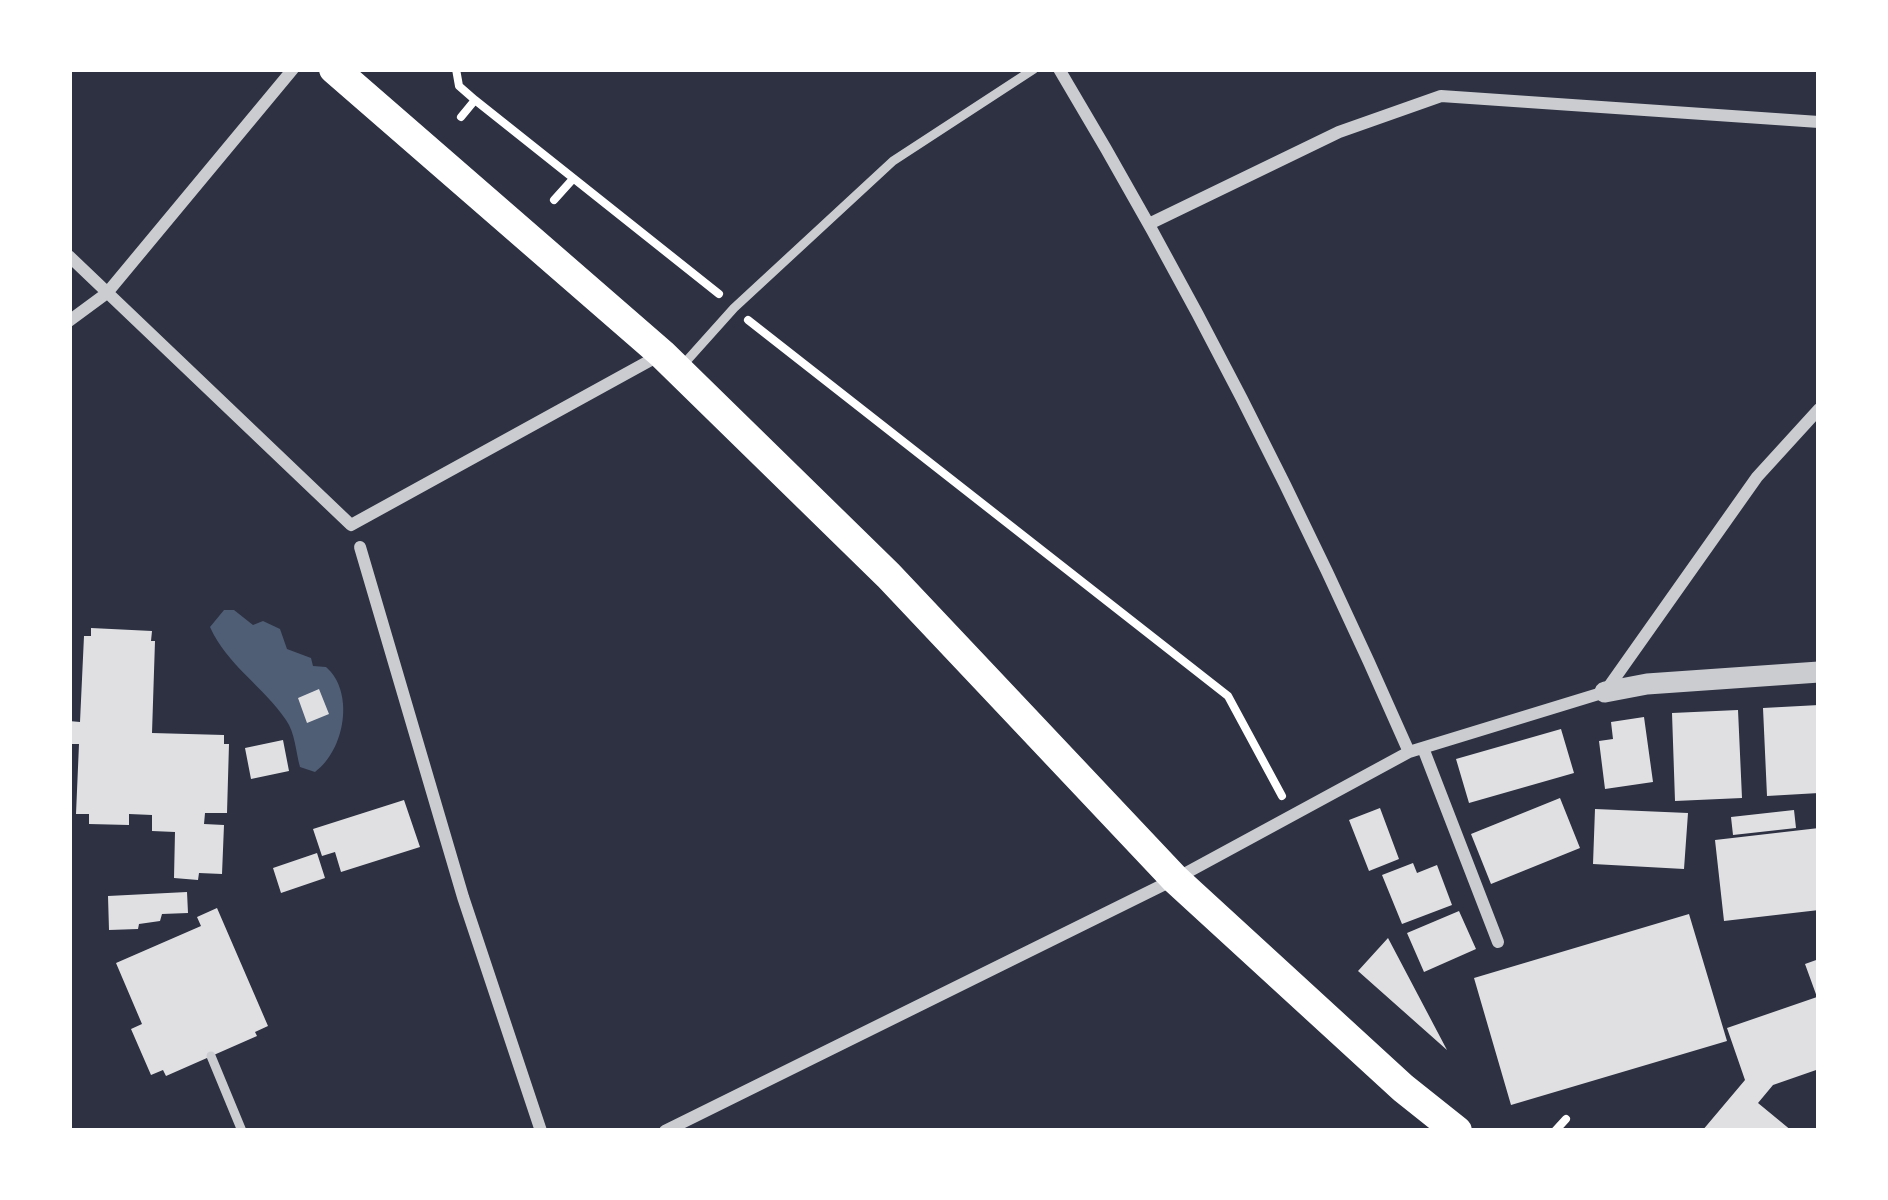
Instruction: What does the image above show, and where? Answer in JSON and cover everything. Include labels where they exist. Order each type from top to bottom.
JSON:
[{"type":"main road","points":[[334,69],[670,362],[889,577],[1175,879],[1403,1088],[1457,1131]]},
{"type":"street","points":[[69,321],[107,293],[293,69]]},
{"type":"street","points":[[1059,69],[1151,223],[1268,443],[1416,750],[1498,942]]},
{"type":"street","points":[[1151,223],[1339,132],[1441,96],[1819,122]]},
{"type":"street","points":[[69,256],[351,525],[670,362]]},
{"type":"street","points":[[1604,692],[1757,477],[1819,409]]},
{"type":"street","points":[[360,547],[463,897],[541,1131]]},
{"type":"street","points":[[665,1131],[1175,879],[1416,750],[1604,692],[1647,684],[1819,672]]},
{"type":"lane","points":[[670,362],[893,160],[1034,69]]},
{"type":"lane","points":[[211,1057],[242,1131]]},
{"type":"path","points":[[456,69],[459,86],[572,180],[1228,696],[1282,797]]},
{"type":"path","points":[[460,117],[476,100]]},
{"type":"path","points":[[554,200],[572,180]]},
{"type":"path","points":[[1556,1131],[1566,1119]]},
{"type":"water","points":[[224,610],[234,610],[253,625],[263,621],[280,629],[287,649],[311,658],[313,666],[326,667],[335,678],[343,721],[333,750],[315,772],[300,767],[286,720],[217,641],[210,627]]},
{"type":"building","points":[[91,628],[152,631],[152,733],[224,735],[224,744],[229,744],[227,813],[205,813],[204,824],[224,825],[222,874],[199,873],[198,880],[174,878],[175,832],[152,831],[152,815],[129,814],[129,825],[89,824],[89,814],[76,814],[79,744],[69,744],[69,721],[80,722],[84,636],[91,636]]},
{"type":"building","points":[[319,689],[329,714],[307,723],[298,698]]},
{"type":"building","points":[[1819,705],[1819,793],[1767,796],[1763,708]]},
{"type":"building","points":[[1738,710],[1742,798],[1675,801],[1672,713]]},
{"type":"building","points":[[1644,717],[1653,782],[1605,789],[1599,741],[1613,739],[1611,722]]},
{"type":"building","points":[[1561,729],[1574,773],[1469,803],[1456,759]]},
{"type":"building","points":[[283,740],[289,771],[251,779],[245,748]]},
{"type":"building","points":[[1560,798],[1580,848],[1491,884],[1471,834]]},
{"type":"building","points":[[404,800],[420,847],[341,872],[335,852],[322,856],[313,829]]},
{"type":"building","points":[[1380,808],[1399,859],[1369,871],[1349,820]]},
{"type":"building","points":[[1595,809],[1688,813],[1684,869],[1593,864]]},
{"type":"building","points":[[1794,810],[1796,828],[1733,835],[1731,817]]},
{"type":"building","points":[[1819,828],[1819,910],[1724,921],[1715,840]]},
{"type":"building","points":[[317,853],[325,878],[281,893],[273,868]]},
{"type":"building","points":[[1413,863],[1417,873],[1437,865],[1452,905],[1402,924],[1382,875]]},
{"type":"building","points":[[187,892],[188,913],[162,914],[160,921],[139,924],[138,929],[109,930],[108,896]]},
{"type":"building","points":[[217,908],[268,1026],[255,1032],[257,1036],[166,1076],[163,1070],[151,1075],[131,1029],[142,1024],[116,963],[201,926],[197,917]]},
{"type":"building","points":[[1459,911],[1476,949],[1424,972],[1407,933]]},
{"type":"building","points":[[1689,914],[1727,1041],[1511,1105],[1474,978]]},
{"type":"building","points":[[1388,938],[1447,1050],[1358,971]]},
{"type":"building","points":[[1819,959],[1819,1069],[1773,1085],[1758,1103],[1792,1131],[1702,1131],[1745,1080],[1727,1028],[1817,997],[1805,964]]}]
